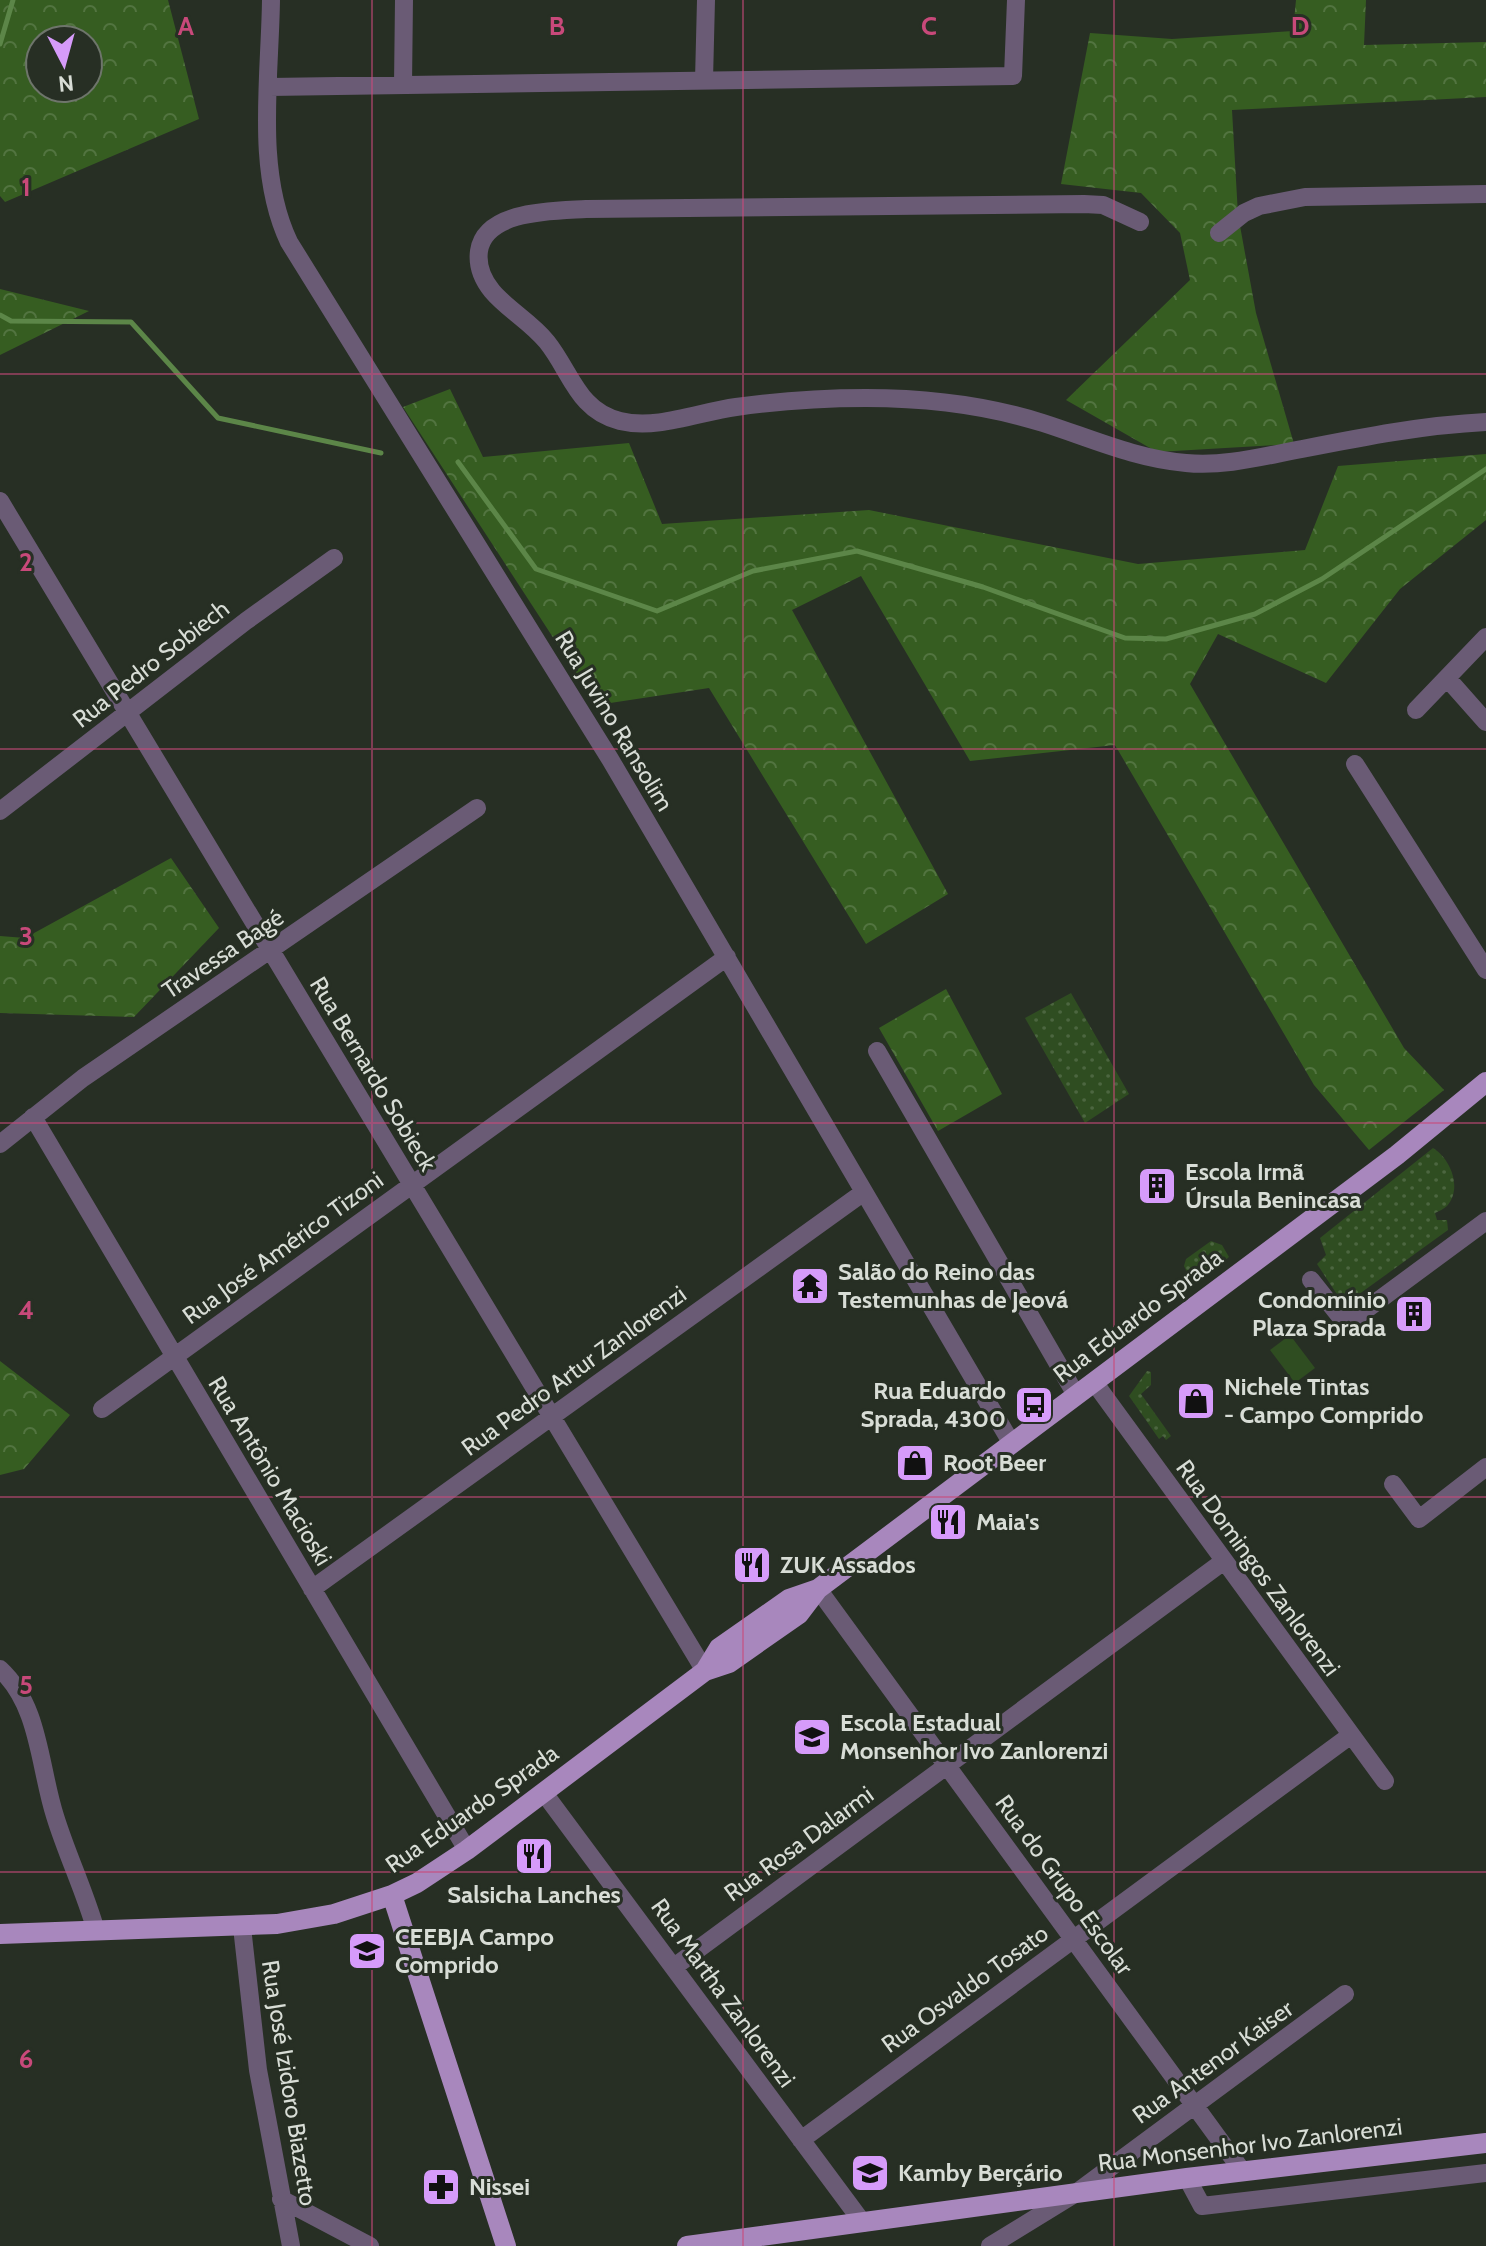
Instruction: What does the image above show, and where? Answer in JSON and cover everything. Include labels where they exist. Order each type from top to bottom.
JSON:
[{"type":"main road","name":"Rua Eduardo Sprada","points":[[0,1934],[242,1927],[334,1914],[392,1895],[417,1883],[467,1850],[705,1671],[729,1663],[799,1614],[818,1589],[1397,1155],[1486,1082]]},
{"type":"main road","points":[[392,1895],[506,2246]]},
{"type":"main road","name":"Rua Monsenhor Ivo Zanlorenzi","points":[[687,2246],[1187,2178],[1486,2143]]},
{"type":"street","name":"Rua Juvino Ransolim","points":[[271,0],[269,176],[279,222],[289,242],[610,759],[1012,1444]]},
{"type":"street","points":[[403,85],[404,0]]},
{"type":"street","points":[[704,80],[706,0]]},
{"type":"street","points":[[269,87],[1013,76],[1016,0]]},
{"type":"street","points":[[1219,233],[1244,213],[1259,206],[1305,197],[1486,194]]},
{"type":"street","points":[[1140,222],[1103,205],[1084,204],[574,210],[524,215],[503,222],[490,229],[480,244],[478,259],[483,277],[493,292],[547,342],[584,401],[600,413],[618,420],[653,423],[779,402],[910,399],[1004,413],[1160,461],[1191,464],[1248,459],[1404,429],[1486,422]]},
{"type":"street","name":"Rua Bernardo Sobieck","points":[[0,501],[705,1671]]},
{"type":"street","name":"Rua Pedro Sobiech","points":[[0,811],[258,612],[334,558]]},
{"type":"street","points":[[1416,710],[1486,637]]},
{"type":"street","points":[[1447,678],[1486,722]]},
{"type":"street","points":[[1355,764],[1486,970]]},
{"type":"street","name":"Travessa Bagé","points":[[0,1144],[83,1078],[477,808]]},
{"type":"street","name":"Rua José Américo Tizoni","points":[[102,1409],[727,957]]},
{"type":"street","points":[[877,1051],[1076,1395]]},
{"type":"street","name":"Rua Antônio Macioski","points":[[33,1117],[467,1850]]},
{"type":"street","name":"Rua Pedro Artur Zanlorenzi","points":[[312,1589],[864,1192]]},
{"type":"street","points":[[1311,1280],[1342,1319],[1352,1320],[1486,1221]]},
{"type":"street","name":"Rua Domingos Zanlorenzi","points":[[1094,1382],[1385,1781]]},
{"type":"street","points":[[1393,1484],[1419,1519],[1486,1467]]},
{"type":"street","name":"Rua Rosa Dalarmi","points":[[674,1967],[1224,1561]]},
{"type":"street","name":"Rua do Grupo Escolar","points":[[818,1589],[1243,2172]]},
{"type":"street","points":[[0,1669],[22,1693],[30,1711],[49,1797],[96,1931]]},
{"type":"street","name":"Rua Osvaldo Tosato","points":[[801,2140],[1351,1735]]},
{"type":"street","name":"Rua Martha Zanlorenzi","points":[[544,1793],[863,2223]]},
{"type":"street","name":"Rua José Izidoro Biazetto","points":[[242,1927],[258,2070],[291,2246]]},
{"type":"street","name":"Rua Antenor Kaiser","points":[[990,2246],[1076,2193],[1345,1994]]},
{"type":"street","points":[[1187,2178],[1202,2206],[1486,2173]]},
{"type":"street","points":[[281,2199],[370,2246]]},
{"type":"green space","points":[[0,0],[168,0],[199,119],[5,202],[0,196]]},
{"type":"green space","points":[[1296,0],[1366,0],[1364,45],[1486,42],[1486,97],[1232,110],[1238,215],[1256,313],[1294,444],[1157,452],[1066,400],[1190,280],[1180,233],[1141,193],[1061,184],[1090,33],[1172,39],[1293,31]]},
{"type":"green space","points":[[0,289],[89,311],[0,355]]},
{"type":"green space","points":[[450,389],[483,457],[629,443],[662,524],[869,510],[1138,564],[1305,550],[1338,466],[1486,454],[1486,520],[1400,589],[1326,683],[1218,634],[1190,684],[1404,1048],[1444,1090],[1369,1150],[1314,1085],[1115,745],[970,761],[861,576],[792,610],[948,894],[866,944],[709,688],[597,705],[403,407]]},
{"type":"green space","points":[[171,858],[219,928],[134,1017],[0,1013],[0,936],[25,938]]},
{"type":"green space","points":[[946,989],[1002,1094],[938,1131],[879,1028]]},
{"type":"green space","points":[[1071,993],[1129,1094],[1085,1123],[1025,1018]]},
{"type":"green space","points":[[1433,1148],[1445,1159],[1454,1182],[1452,1199],[1435,1213],[1437,1220],[1447,1220],[1448,1230],[1344,1305],[1317,1264],[1326,1255],[1320,1238]]},
{"type":"green space","points":[[1211,1241],[1222,1245],[1229,1257],[1193,1284],[1184,1266],[1186,1259]]},
{"type":"green space","points":[[1290,1335],[1315,1368],[1295,1383],[1270,1350]]},
{"type":"green space","points":[[0,1361],[70,1415],[24,1469],[0,1475]]},
{"type":"green space","points":[[1147,1371],[1151,1372],[1151,1385],[1141,1394],[1171,1436],[1166,1440],[1163,1436],[1159,1439],[1129,1396]]},
{"type":"waterway","points":[[0,44],[13,0]]},
{"type":"waterway","points":[[0,315],[11,321],[131,322],[218,418],[381,453]]},
{"type":"waterway","points":[[458,462],[536,569],[657,611],[753,571],[857,551],[983,587],[1125,638],[1166,639],[1255,614],[1322,579],[1486,469]]},
{"type":"place","name":"Escola Irmã Úrsula Benincasa","points":[[1157,1186]]},
{"type":"place","name":"Salão do Reino das Testemunhas de Jeová","points":[[810,1286]]},
{"type":"place","name":"Condomínio Plaza Sprada","points":[[1414,1314]]},
{"type":"place","name":"Nichele Tintas - Campo Comprido","points":[[1196,1401]]},
{"type":"place","name":"Rua Eduardo Sprada, 4300","points":[[1034,1405]]},
{"type":"place","name":"Root Beer","points":[[915,1463]]},
{"type":"place","name":"Maia's","points":[[948,1522]]},
{"type":"place","name":"ZUK Assados","points":[[752,1565]]},
{"type":"place","name":"Escola Estadual Monsenhor Ivo Zanlorenzi","points":[[812,1737]]},
{"type":"place","name":"Salsicha Lanches","points":[[534,1856]]},
{"type":"place","name":"CEEBJA Campo Comprido","points":[[367,1951]]},
{"type":"place","name":"Kamby Berçário","points":[[870,2173]]},
{"type":"place","name":"Nissei","points":[[441,2187]]}]
